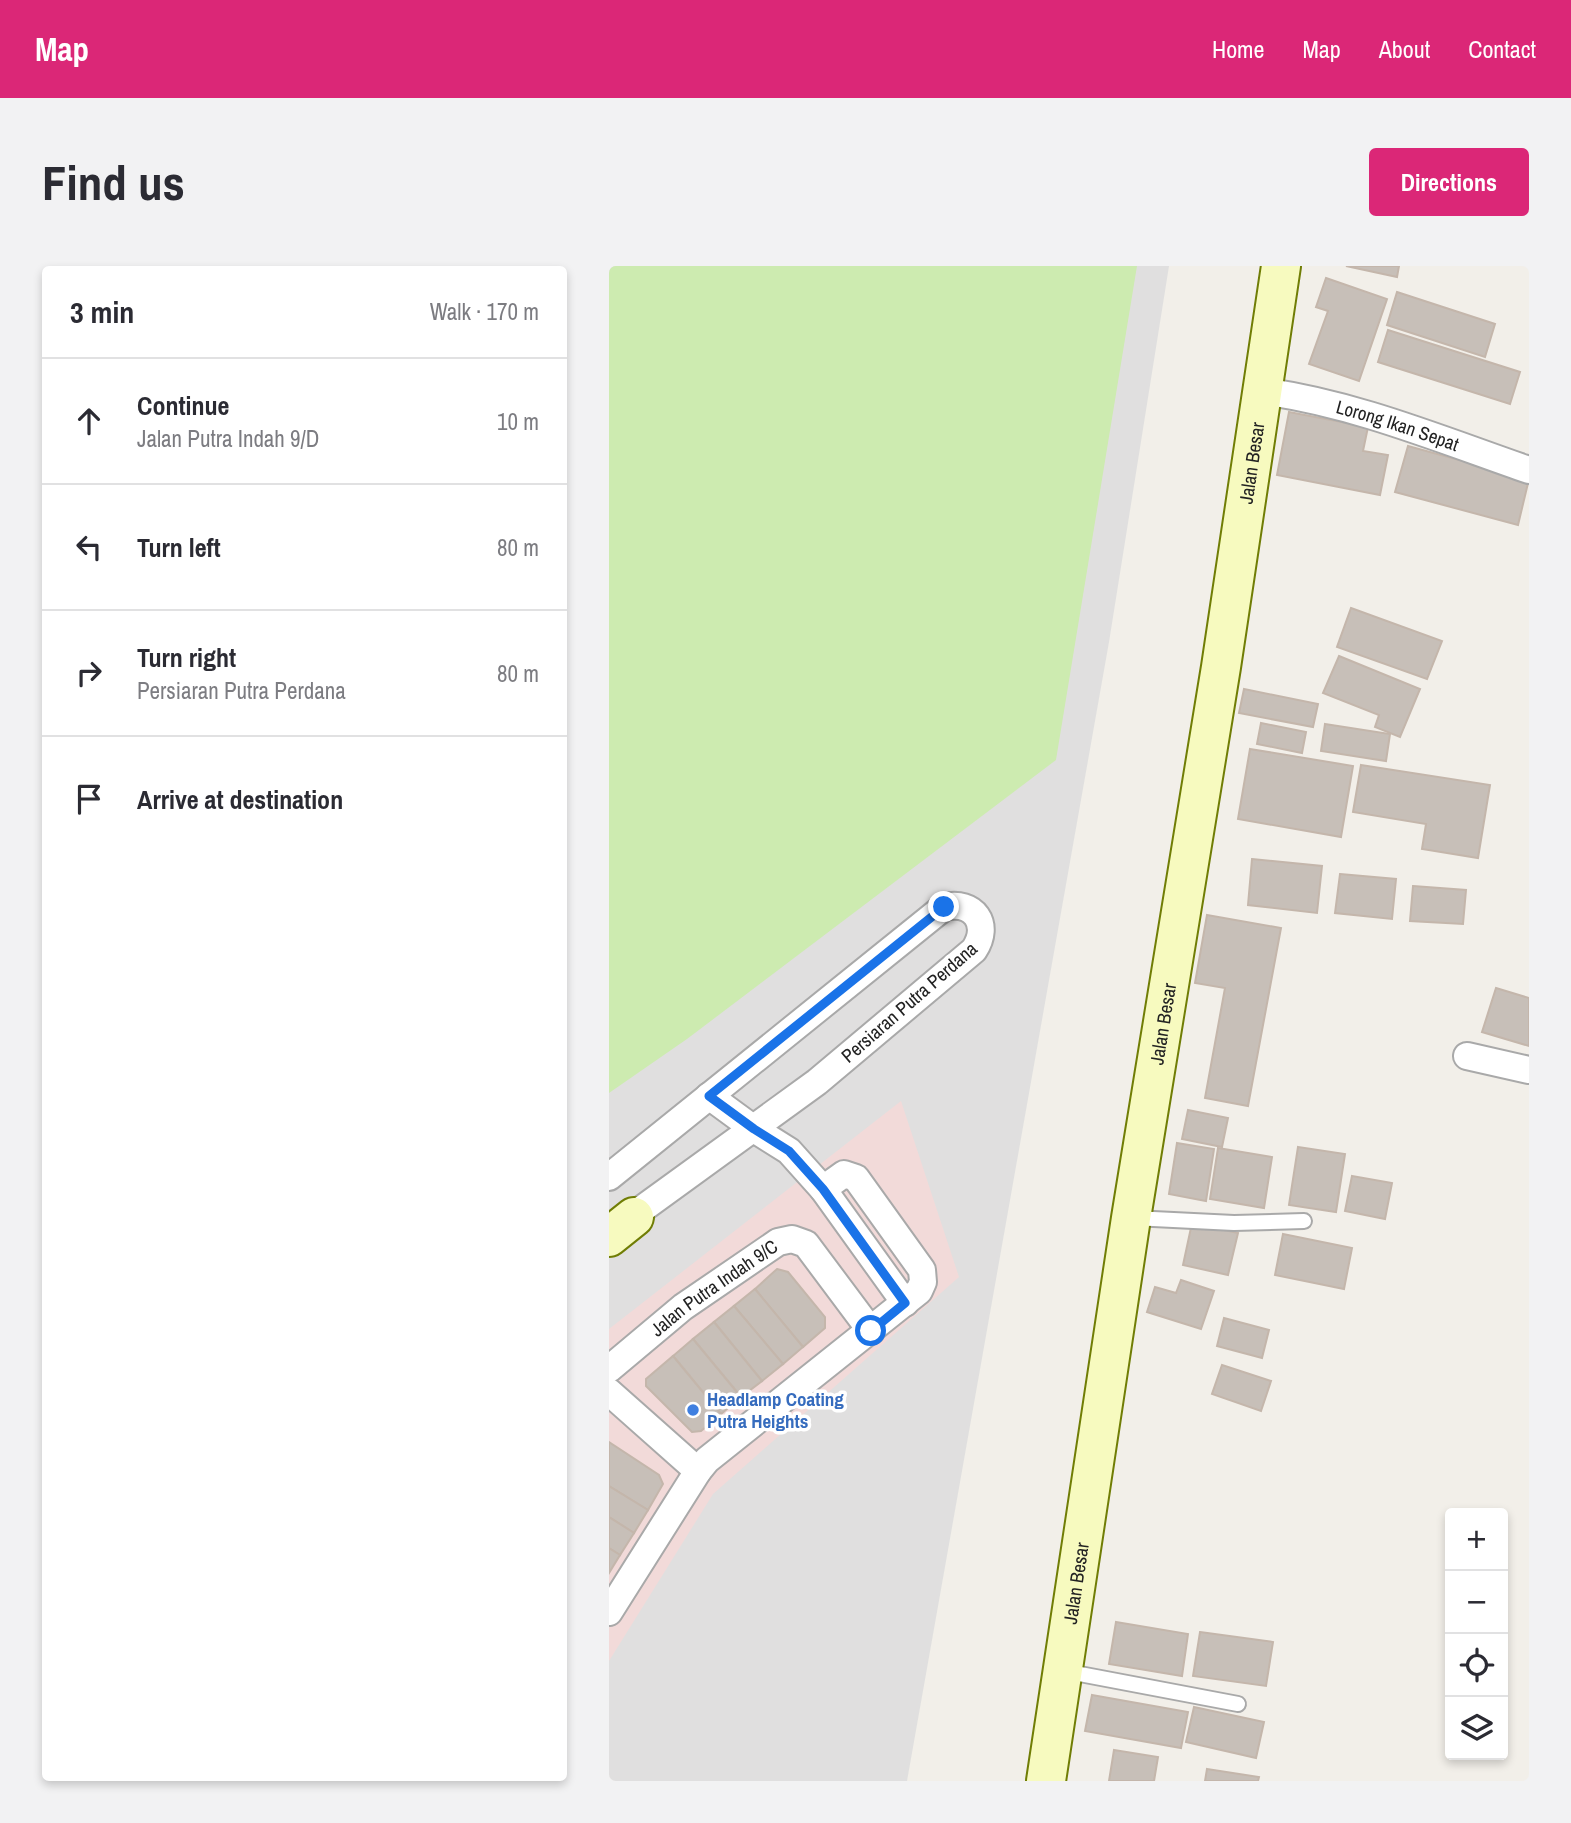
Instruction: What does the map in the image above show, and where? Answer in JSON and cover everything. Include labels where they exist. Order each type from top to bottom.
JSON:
[{"type":"street","name":"Jalan Besar","points":[[1046,1781],[1131,1218],[1221,667],[1281,266]]},
{"type":"street","name":"Lorong Ikan Sepat","points":[[1262,391],[1295,396],[1396,424],[1529,470]]},
{"type":"street","name":"Persiaran Putra Perdana","points":[[609,1177],[944,907],[965,906],[976,915],[982,927],[981,940],[974,950],[817,1082],[617,1229]]},
{"type":"street","points":[[1467,1056],[1529,1070]]},
{"type":"street","points":[[609,1612],[698,1471],[708,1460],[905,1303],[919,1291],[923,1282],[922,1269],[856,1178],[844,1174],[823,1189],[789,1151],[709,1096]]},
{"type":"street","name":"Jalan Putra Indah 9/C","points":[[609,1368],[684,1307],[778,1242],[792,1239],[806,1244],[871,1331]]},
{"type":"street","points":[[609,1392],[698,1471]]},
{"type":"lane","points":[[1131,1218],[1234,1223],[1304,1221]]},
{"type":"lane","points":[[1062,1671],[1238,1704]]},
{"type":"shaded area","points":[[609,266],[1169,266],[1109,642],[907,1781],[609,1781]]},
{"type":"shaded area","points":[[901,1101],[959,1277],[713,1494],[609,1661],[609,1329]]},
{"type":"green space","points":[[609,266],[1137,266],[1056,760],[687,1039],[609,1093]]},
{"type":"building","points":[[1346,266],[1399,266],[1397,277]]},
{"type":"building","points":[[1326,278],[1387,299],[1359,381],[1309,364],[1328,311],[1316,307]]},
{"type":"building","points":[[1397,292],[1495,324],[1485,357],[1387,325]]},
{"type":"building","points":[[1388,330],[1520,372],[1510,404],[1378,362]]},
{"type":"building","points":[[1289,412],[1368,427],[1363,451],[1388,455],[1380,495],[1277,475]]},
{"type":"building","points":[[1408,446],[1529,479],[1518,525],[1395,492]]},
{"type":"building","points":[[1351,608],[1442,641],[1427,679],[1337,647]]},
{"type":"building","points":[[1339,656],[1420,689],[1400,737],[1375,727],[1379,715],[1323,693]]},
{"type":"building","points":[[1244,689],[1318,704],[1313,727],[1239,713]]},
{"type":"building","points":[[1261,723],[1306,732],[1302,753],[1257,744]]},
{"type":"building","points":[[1325,724],[1390,734],[1386,761],[1321,751]]},
{"type":"building","points":[[1250,749],[1353,766],[1341,837],[1238,819]]},
{"type":"building","points":[[1361,765],[1490,785],[1478,858],[1422,849],[1426,824],[1353,812]]},
{"type":"building","points":[[1252,859],[1322,866],[1317,913],[1248,905]]},
{"type":"building","points":[[1340,874],[1396,879],[1392,919],[1335,913]]},
{"type":"building","points":[[1413,886],[1466,890],[1463,924],[1410,921]]},
{"type":"building","points":[[1207,915],[1281,928],[1248,1106],[1205,1098],[1225,988],[1195,983]]},
{"type":"building","points":[[1496,988],[1529,998],[1529,1046],[1482,1032]]},
{"type":"building","points":[[1188,1110],[1228,1118],[1222,1147],[1182,1139]]},
{"type":"building","points":[[1177,1143],[1214,1149],[1206,1201],[1169,1194]]},
{"type":"building","points":[[1298,1147],[1345,1154],[1336,1212],[1289,1205]]},
{"type":"building","points":[[1218,1148],[1272,1157],[1264,1208],[1210,1199]]},
{"type":"building","points":[[1352,1176],[1392,1183],[1385,1219],[1345,1211]]},
{"type":"building","points":[[1192,1223],[1238,1233],[1228,1275],[1183,1265]]},
{"type":"building","points":[[1283,1234],[1352,1248],[1344,1289],[1275,1275]]},
{"type":"building","points":[[777,1269],[788,1272],[825,1317],[825,1328],[803,1347],[755,1289]]},
{"type":"building","points":[[1181,1280],[1214,1291],[1201,1329],[1147,1312],[1155,1287],[1176,1293]]},
{"type":"building","points":[[755,1289],[803,1347],[783,1364],[734,1306]]},
{"type":"building","points":[[734,1306],[783,1364],[762,1381],[714,1322]]},
{"type":"building","points":[[1224,1318],[1269,1330],[1262,1358],[1217,1346]]},
{"type":"building","points":[[714,1322],[762,1381],[741,1397],[693,1339]]},
{"type":"building","points":[[693,1339],[741,1397],[721,1414],[673,1356]]},
{"type":"building","points":[[673,1356],[721,1414],[701,1431],[692,1432],[646,1386],[646,1379]]},
{"type":"building","points":[[1222,1365],[1271,1381],[1261,1411],[1212,1394]]},
{"type":"building","points":[[609,1442],[659,1475],[663,1484],[648,1510],[609,1486]]},
{"type":"building","points":[[609,1486],[648,1510],[634,1533],[609,1517]]},
{"type":"building","points":[[609,1517],[634,1533],[620,1555],[609,1548]]},
{"type":"building","points":[[609,1548],[620,1555],[609,1573]]},
{"type":"building","points":[[1116,1622],[1188,1634],[1182,1676],[1109,1664]]},
{"type":"building","points":[[1200,1632],[1273,1642],[1266,1686],[1193,1676]]},
{"type":"building","points":[[1092,1695],[1188,1712],[1181,1748],[1085,1731]]},
{"type":"building","points":[[1194,1707],[1264,1722],[1256,1758],[1186,1742]]},
{"type":"building","points":[[1114,1750],[1158,1757],[1154,1781],[1109,1781]]},
{"type":"building","points":[[1207,1769],[1259,1777],[1258,1781],[1205,1781]]},
{"type":"place","name":"Headlamp Coating Putra Heights","points":[[693,1410]]},
{"type":"route","points":[[871,1331],[905,1303],[823,1189],[789,1151],[709,1096],[917,926],[944,907]]}]
